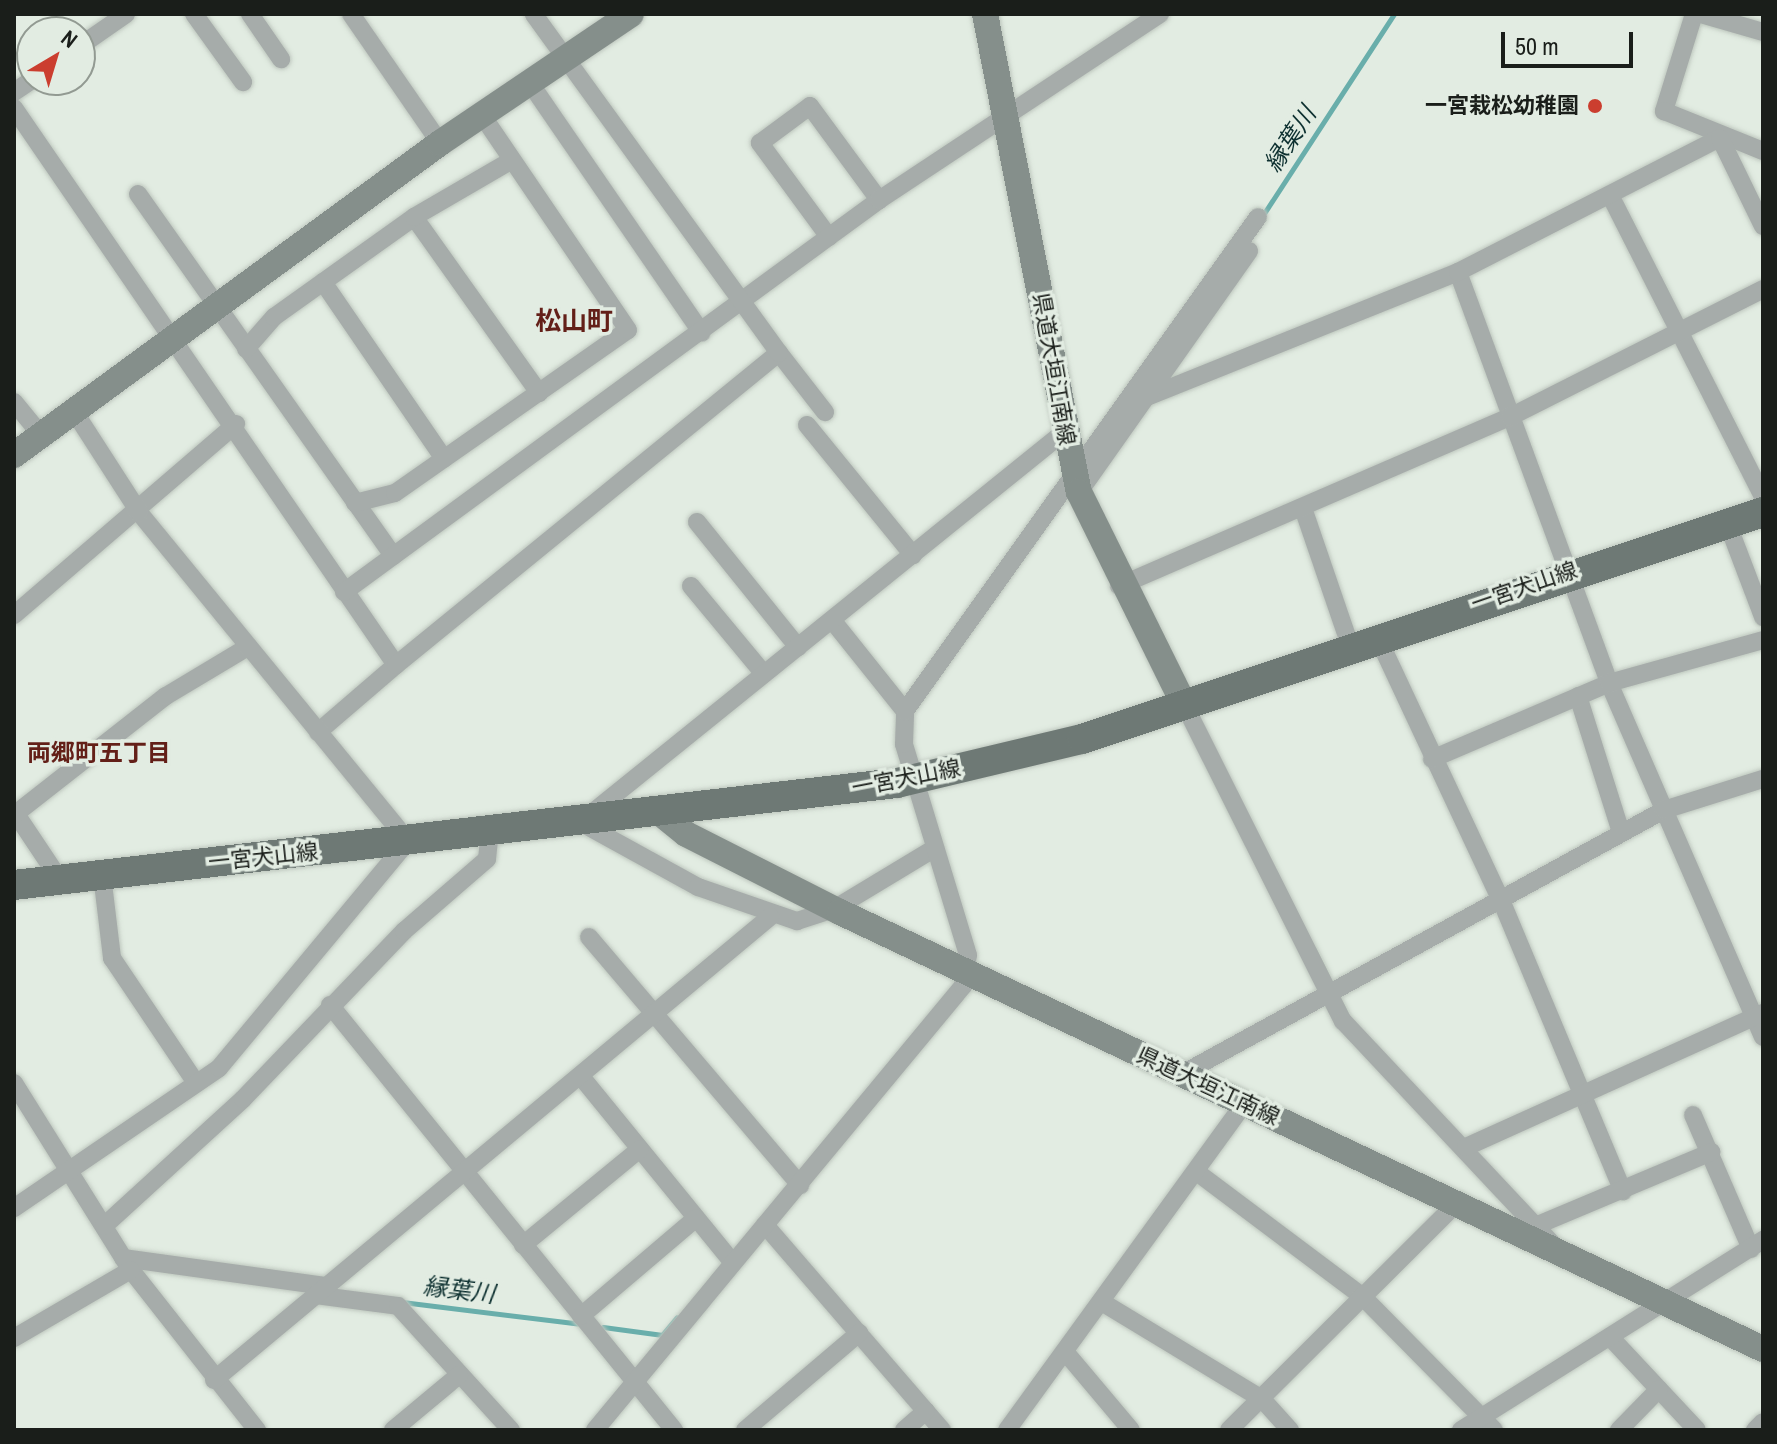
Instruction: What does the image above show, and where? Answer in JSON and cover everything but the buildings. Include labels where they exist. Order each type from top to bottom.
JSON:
[{"type":"main road","name":"県道大垣江南線","points":[[985,14],[1064,432],[1077,483],[1119,586],[1184,704]]},
{"type":"main road","points":[[14,455],[440,143],[565,59],[620,17]]},
{"type":"main road","name":"一宮犬山線","points":[[14,885],[660,813],[914,779],[1082,739],[1570,571],[1763,512]]},
{"type":"main road","name":"県道大垣江南線","points":[[660,813],[686,834],[834,909],[1763,1349]]},
{"type":"street","points":[[96,35],[126,14]]},
{"type":"street","points":[[194,14],[243,82]]},
{"type":"street","points":[[250,14],[281,59]]},
{"type":"street","points":[[351,14],[440,143]]},
{"type":"street","points":[[534,14],[742,305],[825,412]]},
{"type":"street","points":[[344,592],[742,305],[879,200],[1006,120],[1160,14]]},
{"type":"street","points":[[1694,14],[1664,111],[1720,138],[1763,151]]},
{"type":"street","points":[[1701,14],[1763,32]]},
{"type":"street","points":[[530,83],[702,333]]},
{"type":"street","points":[[829,237],[760,143],[810,106],[879,200]]},
{"type":"street","points":[[14,108],[176,335],[344,592],[396,665]]},
{"type":"street","points":[[355,503],[395,493],[628,330],[481,114]]},
{"type":"street","points":[[1144,388],[1458,272],[1720,138]]},
{"type":"street","points":[[1720,138],[1763,226]]},
{"type":"street","points":[[246,349],[323,282],[414,217],[512,160]]},
{"type":"street","points":[[138,194],[393,556]]},
{"type":"street","points":[[1610,195],[1682,331],[1763,497]]},
{"type":"street","points":[[414,217],[539,393]]},
{"type":"street","points":[[1210,296],[1258,217]]},
{"type":"street","points":[[905,711],[1077,483],[1210,296],[1249,251]]},
{"type":"street","points":[[1458,272],[1609,683],[1758,1015],[1763,1037]]},
{"type":"street","points":[[323,282],[444,459]]},
{"type":"street","points":[[1119,586],[1510,417],[1763,289]]},
{"type":"street","points":[[318,732],[779,353]]},
{"type":"street","points":[[14,402],[41,435]]},
{"type":"street","points":[[14,1208],[219,1068],[408,841],[139,512],[74,411]]},
{"type":"street","points":[[14,615],[139,512],[236,424]]},
{"type":"street","points":[[807,425],[913,555]]},
{"type":"street","points":[[935,848],[834,909],[797,921],[770,917],[580,821],[1064,432]]},
{"type":"street","points":[[1303,508],[1365,643],[1432,759],[1501,900],[1623,1192]]},
{"type":"street","points":[[697,522],[798,647]]},
{"type":"street","points":[[1727,522],[1763,617]]},
{"type":"street","points":[[691,586],[764,674]]},
{"type":"street","points":[[595,1430],[953,1002],[967,972],[914,779],[905,711],[832,620]]},
{"type":"street","points":[[1432,759],[1609,683],[1763,640]]},
{"type":"street","points":[[60,880],[15,814],[166,696],[248,647]]},
{"type":"street","points":[[1578,696],[1621,832]]},
{"type":"street","points":[[1184,704],[1343,1021],[1540,1224],[1560,1252]]},
{"type":"street","points":[[1182,1074],[1664,810],[1763,779]]},
{"type":"street","points":[[104,1226],[243,1099],[330,1005],[487,859],[490,832]]},
{"type":"street","points":[[102,875],[112,958],[196,1083]]},
{"type":"street","points":[[214,1380],[464,1172],[583,1079],[770,917]]},
{"type":"street","points":[[589,937],[800,1185]]},
{"type":"street","points":[[330,1005],[674,1430]]},
{"type":"street","points":[[1466,1147],[1758,1015]]},
{"type":"street","points":[[583,1079],[733,1263]]},
{"type":"street","points":[[14,1083],[127,1264],[214,1380],[257,1430]]},
{"type":"street","points":[[1007,1430],[1105,1304],[1245,1103]]},
{"type":"street","points":[[1461,1430],[1488,1424],[1610,1337],[1757,1244],[1693,1115]]},
{"type":"street","points":[[523,1245],[640,1149]]},
{"type":"street","points":[[1540,1224],[1623,1192],[1711,1152]]},
{"type":"street","points":[[1198,1173],[1362,1296],[1488,1424]]},
{"type":"street","points":[[1229,1430],[1455,1205]]},
{"type":"street","points":[[581,1316],[696,1218]]},
{"type":"street","points":[[765,1225],[942,1430]]},
{"type":"street","points":[[14,1338],[127,1264],[320,1290],[398,1306],[511,1430]]},
{"type":"street","points":[[1105,1304],[1262,1399],[1290,1430]]},
{"type":"street","points":[[745,1430],[859,1333]]},
{"type":"street","points":[[1610,1337],[1697,1430]]},
{"type":"street","points":[[1067,1354],[1131,1430]]},
{"type":"street","points":[[393,1430],[459,1375]]},
{"type":"street","points":[[1619,1430],[1659,1389]]},
{"type":"street","points":[[904,1430],[926,1411]]},
{"type":"street","points":[[1755,1430],[1763,1422]]},
{"type":"waterway","name":"縁葉川","points":[[1261,218],[1394,14]]},
{"type":"waterway","name":"縁葉川","points":[[402,1302],[580,1324]]},
{"type":"waterway","name":"縁葉川","points":[[603,1327],[662,1335],[677,1317]]},
{"type":"place","name":"一宮栽松幼稚園","points":[[1595,106]]},
{"type":"district","name":"松山町","points":[[574,321]]},
{"type":"district","name":"両郷町五丁目","points":[[99,753]]}]
